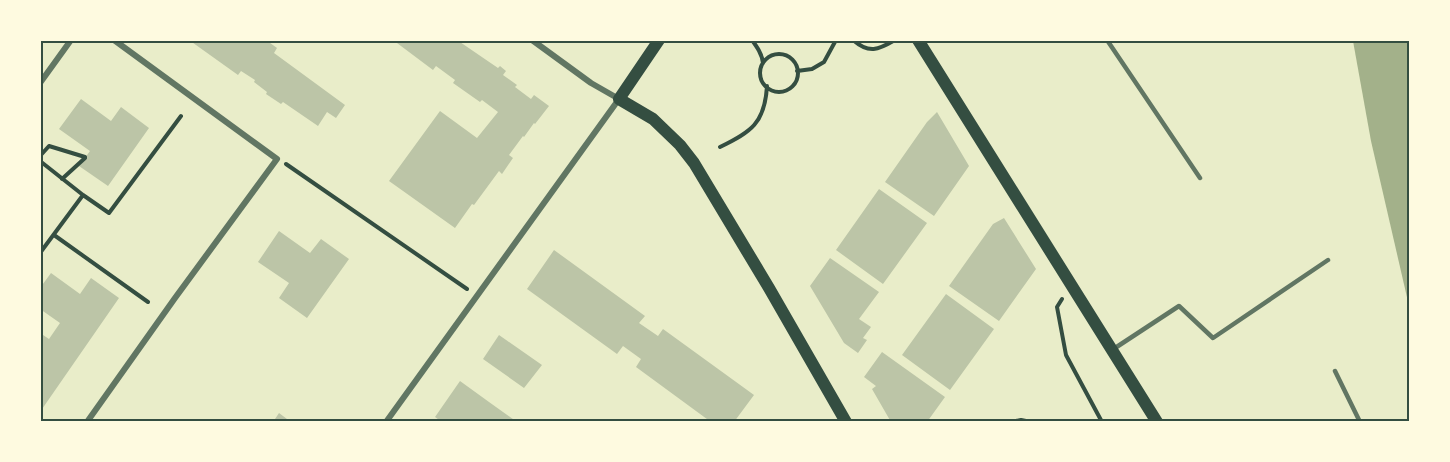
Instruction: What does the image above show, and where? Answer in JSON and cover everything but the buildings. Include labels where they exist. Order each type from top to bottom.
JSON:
[{"type":"main road","points":[[659,40],[619,99],[653,119],[680,145],[694,163],[846,422]]},
{"type":"main road","points":[[918,40],[1157,422]]},
{"type":"street","points":[[40,83],[71,40]]},
{"type":"street","points":[[87,422],[175,297],[278,159],[114,40]]},
{"type":"street","points":[[389,420],[619,99],[591,83],[532,40]]},
{"type":"lane","points":[[1107,40],[1200,178]]},
{"type":"lane","points":[[1112,350],[1179,306],[1213,338],[1329,260]]},
{"type":"lane","points":[[1335,372],[1360,422]]},
{"type":"path","points":[[752,40],[762,57],[761,78],[771,90],[785,91],[795,83],[798,75],[792,59],[776,55],[769,57],[763,63]]},
{"type":"path","points":[[797,71],[812,69],[824,62],[836,40]]},
{"type":"path","points":[[853,40],[862,47],[870,49],[883,47],[895,40]]},
{"type":"path","points":[[720,147],[751,129],[764,110],[767,86]]},
{"type":"path","points":[[40,161],[109,213],[181,117]]},
{"type":"path","points":[[40,156],[49,146],[85,157],[62,178]]},
{"type":"path","points":[[278,159],[477,296]]},
{"type":"path","points":[[40,253],[83,195]]},
{"type":"path","points":[[54,235],[148,302]]},
{"type":"path","points":[[1062,299],[1057,307],[1066,354],[1102,422]]},
{"type":"path","points":[[1011,422],[1021,420],[1031,422]]},
{"type":"shaded area","points":[[1353,41],[1409,41],[1409,306],[1371,141]]}]
